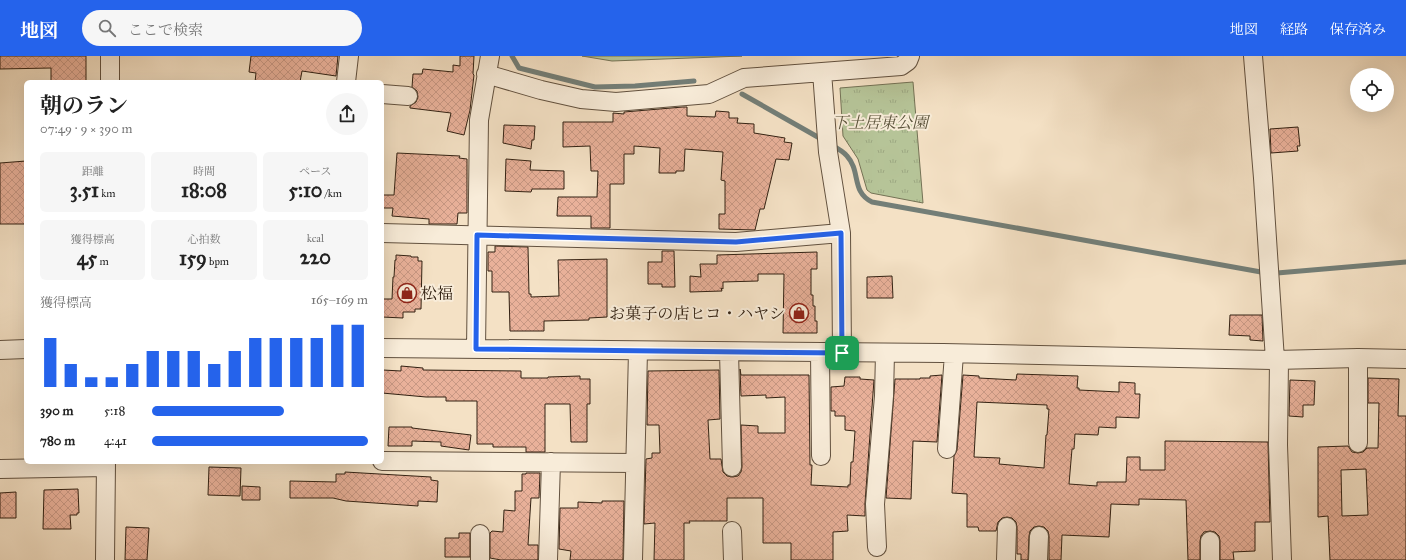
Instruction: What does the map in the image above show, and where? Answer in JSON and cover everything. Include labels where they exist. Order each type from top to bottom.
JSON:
[{"type":"street","points":[[110,56],[110,80]]},
{"type":"street","points":[[346,80],[349,56]]},
{"type":"street","points":[[476,349],[479,120],[490,56]]},
{"type":"street","points":[[486,74],[541,90],[581,99],[616,102],[709,94],[744,78],[900,66],[908,61],[910,56]]},
{"type":"street","points":[[1253,56],[1264,178],[1269,273],[1277,360],[1282,560]]},
{"type":"street","points":[[822,72],[828,152],[841,233],[842,353]]},
{"type":"street","points":[[384,94],[408,96]]},
{"type":"street","points":[[384,233],[736,242],[841,233]]},
{"type":"street","points":[[384,348],[820,352],[1277,360],[1358,358],[1406,359]]},
{"type":"street","points":[[0,350],[24,349]]},
{"type":"street","points":[[633,560],[638,351]]},
{"type":"street","points":[[729,352],[732,467]]},
{"type":"street","points":[[820,352],[821,456]]},
{"type":"street","points":[[877,547],[875,504],[884,396],[885,353]]},
{"type":"street","points":[[947,449],[954,354]]},
{"type":"street","points":[[1358,358],[1358,443]]},
{"type":"street","points":[[384,461],[635,462]]},
{"type":"street","points":[[548,560],[551,462]]},
{"type":"street","points":[[0,469],[106,464],[105,560]]},
{"type":"street","points":[[1006,560],[1007,526]]},
{"type":"street","points":[[732,531],[733,560]]},
{"type":"street","points":[[480,534],[480,560]]},
{"type":"street","points":[[1038,560],[1039,536]]},
{"type":"street","points":[[1210,541],[1210,560]]},
{"type":"green space","points":[[582,56],[742,56],[612,61]]},
{"type":"green space","name":"下土居東公園","points":[[913,82],[923,203],[871,193],[867,190],[858,159],[843,136],[840,88]]},
{"type":"building","points":[[0,56],[86,56],[86,80],[51,80],[51,68],[0,69]]},
{"type":"building","points":[[251,56],[338,56],[336,76],[302,71],[300,80],[255,80],[256,73],[249,72]]},
{"type":"building","points":[[460,56],[474,56],[474,75],[470,110],[464,135],[447,131],[451,113],[410,108],[410,106],[416,102],[418,97],[417,91],[412,87],[413,74],[422,74],[423,69],[453,72],[453,65],[460,66]]},
{"type":"building","points":[[687,107],[687,116],[715,117],[716,111],[729,112],[729,118],[738,118],[737,123],[754,124],[754,133],[785,138],[784,142],[792,143],[789,160],[776,159],[764,209],[760,209],[755,230],[719,229],[719,214],[725,214],[725,181],[721,180],[723,152],[685,149],[684,171],[676,171],[676,173],[659,173],[660,148],[634,146],[634,154],[624,154],[624,184],[610,184],[610,228],[591,228],[591,216],[557,216],[558,197],[597,197],[598,171],[591,171],[590,146],[563,147],[563,122],[613,122],[613,113],[624,114],[624,112]]},
{"type":"building","points":[[504,125],[535,126],[534,140],[532,140],[531,149],[503,143]]},
{"type":"building","points":[[1298,127],[1300,146],[1297,146],[1298,151],[1271,153],[1270,129]]},
{"type":"building","points":[[397,153],[460,156],[459,158],[467,159],[467,213],[458,213],[457,224],[429,224],[429,219],[392,216],[393,208],[384,208],[384,195],[394,195]]},
{"type":"building","points":[[506,159],[531,161],[530,170],[564,171],[564,189],[532,189],[531,192],[505,191]]},
{"type":"building","points":[[24,161],[24,224],[0,224],[0,163]]},
{"type":"building","points":[[495,246],[528,247],[529,294],[531,294],[531,297],[559,296],[558,260],[607,259],[607,317],[589,318],[589,320],[544,321],[544,331],[510,331],[509,292],[492,292],[492,271],[488,271],[488,252],[495,252]]},
{"type":"building","points":[[662,251],[674,251],[675,287],[662,287],[662,284],[648,284],[648,262],[662,262]]},
{"type":"building","points":[[817,252],[817,269],[811,269],[811,295],[813,295],[813,306],[815,306],[817,333],[783,333],[784,274],[758,274],[758,281],[723,282],[723,289],[721,288],[722,291],[690,292],[690,276],[701,277],[700,264],[717,264],[717,255]]},
{"type":"building","name":"松福","points":[[396,255],[418,257],[418,261],[422,261],[421,309],[415,309],[415,312],[403,312],[403,318],[384,317],[384,299],[392,299],[393,277]]},
{"type":"building","points":[[892,276],[893,298],[867,298],[867,277]]},
{"type":"building","points":[[1230,315],[1262,315],[1263,341],[1250,340],[1250,336],[1229,335]]},
{"type":"building","points":[[401,366],[423,368],[423,370],[521,371],[521,378],[580,376],[580,379],[590,379],[590,404],[587,404],[587,442],[571,442],[570,404],[545,404],[545,452],[526,452],[526,447],[493,447],[493,444],[477,444],[477,401],[446,401],[446,397],[426,397],[384,393],[384,370],[401,371]]},
{"type":"building","points":[[740,369],[741,375],[809,375],[810,465],[812,465],[811,485],[848,487],[848,485],[850,485],[855,431],[845,430],[845,416],[835,416],[835,411],[831,411],[831,387],[844,386],[845,377],[860,377],[860,379],[874,380],[865,516],[847,515],[848,531],[833,532],[833,560],[791,560],[791,543],[763,543],[763,498],[727,498],[727,521],[689,521],[690,523],[684,523],[684,560],[654,560],[655,523],[644,524],[646,459],[652,458],[652,453],[660,453],[659,425],[647,425],[648,371],[719,370],[720,419],[708,420],[710,459],[721,459],[723,472],[727,476],[732,477],[738,476],[742,467],[741,425],[758,426],[758,433],[785,433],[785,397],[766,398],[766,395],[741,396]]},
{"type":"building","points":[[1017,374],[1078,376],[1077,388],[1079,388],[1079,390],[1119,392],[1119,382],[1135,383],[1135,394],[1140,394],[1139,418],[1116,417],[1116,428],[1099,427],[1098,435],[1075,434],[1069,484],[1097,486],[1097,482],[1126,482],[1127,457],[1140,457],[1140,470],[1165,470],[1165,441],[1268,442],[1270,522],[1255,522],[1255,551],[1233,552],[1234,560],[1220,560],[1219,536],[1215,532],[1210,531],[1204,532],[1201,536],[1200,560],[1188,560],[1186,500],[1139,499],[1139,505],[1111,504],[1109,537],[1062,535],[1061,560],[1049,560],[1049,536],[1048,531],[1044,527],[1034,527],[1030,531],[1028,560],[1021,560],[1021,554],[1017,554],[1016,522],[1012,518],[1002,518],[998,522],[996,531],[979,531],[978,527],[967,527],[967,494],[952,493],[954,456],[957,450],[963,375],[979,376],[979,378],[1016,380]],"holes":[[[977,402],[1047,405],[1047,409],[1049,409],[1044,468],[999,464],[1000,458],[974,457]]]},
{"type":"building","points":[[942,375],[937,442],[913,441],[911,499],[886,498],[895,379],[920,379]]},
{"type":"building","points":[[1368,378],[1399,379],[1398,416],[1406,416],[1406,560],[1330,560],[1328,516],[1318,517],[1318,447],[1348,446],[1352,452],[1358,453],[1363,452],[1367,448],[1378,448],[1379,403],[1368,403]],"holes":[[[1366,469],[1368,515],[1342,516],[1341,470]]]},
{"type":"building","points":[[1290,380],[1315,381],[1314,405],[1303,405],[1303,417],[1289,416]]},
{"type":"building","points":[[389,427],[412,427],[471,435],[469,450],[441,446],[441,442],[412,441],[412,446],[388,446]]},
{"type":"building","points":[[209,467],[241,468],[240,496],[208,495]]},
{"type":"building","points":[[345,472],[431,477],[431,480],[438,481],[437,502],[418,501],[418,506],[346,501],[333,498],[290,498],[290,481],[336,482],[336,474],[345,474]]},
{"type":"building","points":[[540,473],[539,498],[531,498],[528,545],[538,545],[538,560],[501,560],[490,558],[490,533],[492,531],[503,532],[504,510],[515,511],[515,491],[522,491],[522,474]]},
{"type":"building","points":[[242,486],[260,487],[260,500],[242,500]]},
{"type":"building","points":[[78,489],[79,513],[77,513],[77,515],[70,515],[71,529],[43,529],[44,490]]},
{"type":"building","points":[[16,492],[16,518],[0,518],[0,493]]},
{"type":"building","points":[[602,501],[624,501],[623,560],[570,560],[571,551],[559,549],[560,508],[578,508],[578,502],[602,503]]},
{"type":"building","points":[[126,527],[149,528],[147,560],[125,560]]},
{"type":"building","points":[[459,533],[470,533],[470,557],[445,557],[445,538],[459,538]]},
{"type":"waterway","points":[[512,56],[519,68],[595,87],[635,86],[694,81]]},
{"type":"waterway","points":[[742,94],[823,140]]},
{"type":"waterway","points":[[831,145],[838,148],[847,156],[854,168],[861,193],[865,198],[872,202],[1261,272],[1277,273],[1406,262]]},
{"type":"place","name":"松福","points":[[407,293]]},
{"type":"place","name":"お菓子の店ヒコ・ハヤシ","points":[[799,313]]},
{"type":"route","points":[[841,233],[842,353],[476,349],[477,235],[736,242],[841,233]]}]
